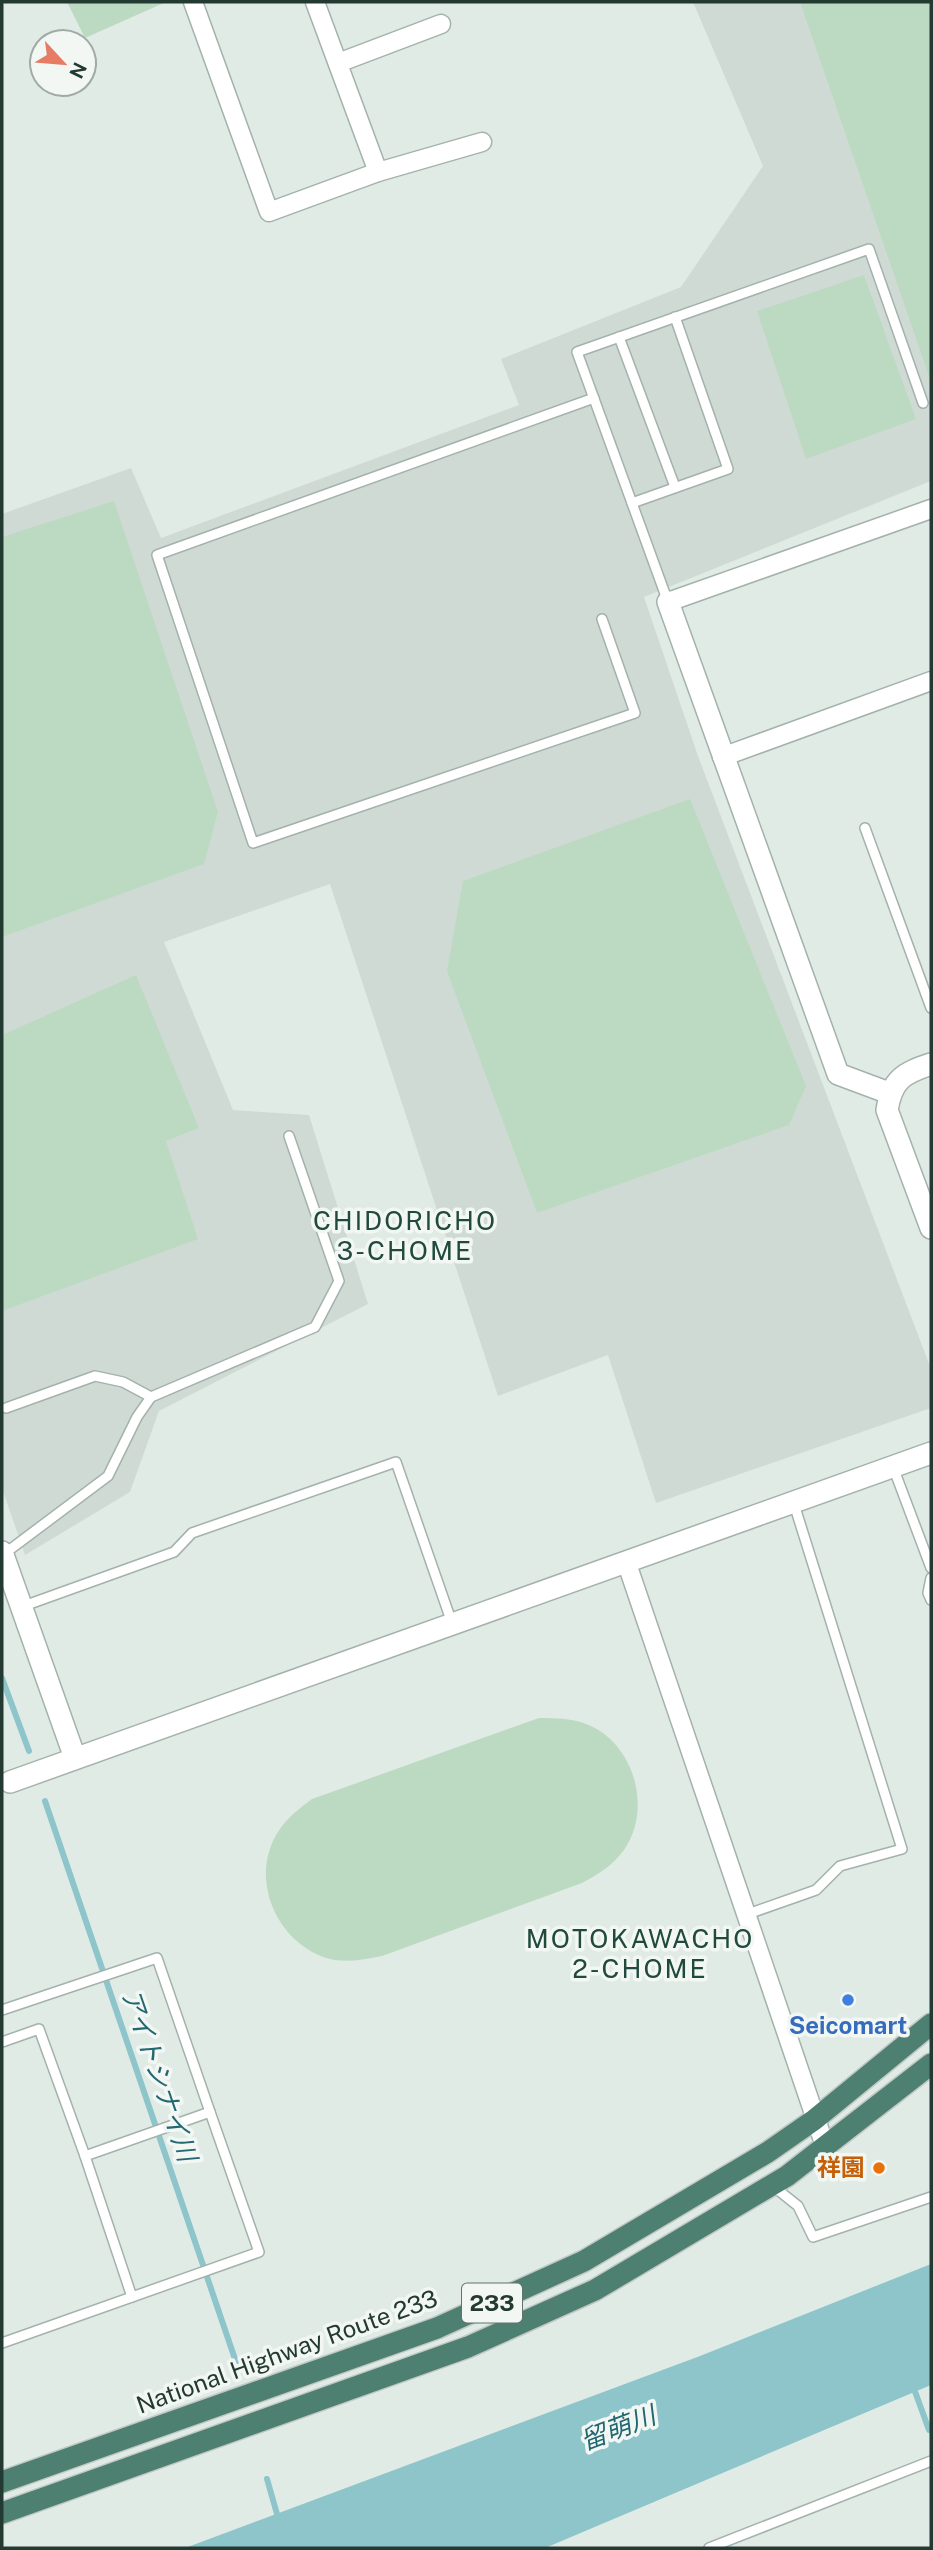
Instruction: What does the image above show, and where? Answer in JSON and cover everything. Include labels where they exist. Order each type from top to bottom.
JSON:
[{"type":"highway","name":"National Highway Route 233","points":[[2,2482],[437,2328],[584,2261],[768,2152],[814,2120],[931,2024]]},
{"type":"highway","name":"233","points":[[2,2513],[468,2347],[595,2290],[772,2185],[931,2064]]},
{"type":"street","points":[[193,2],[269,212],[378,172],[482,142]]},
{"type":"street","points":[[315,2],[378,172]]},
{"type":"street","points":[[338,63],[441,24]]},
{"type":"street","points":[[889,1093],[838,1074],[668,602],[931,509]]},
{"type":"street","points":[[722,757],[931,681]]},
{"type":"street","points":[[931,1064],[904,1073],[889,1093],[887,1110],[931,1228]]},
{"type":"street","points":[[6,1783],[931,1453]]},
{"type":"street","points":[[2,1553],[75,1758]]},
{"type":"street","points":[[626,1561],[825,2146]]},
{"type":"lane","points":[[668,602],[577,352],[869,249],[923,403]]},
{"type":"lane","points":[[632,503],[728,470],[675,317]]},
{"type":"lane","points":[[619,337],[676,487]]},
{"type":"lane","points":[[594,398],[157,555],[253,843],[635,713],[601,619]]},
{"type":"lane","points":[[865,828],[931,1008]]},
{"type":"lane","points":[[2,1553],[108,1476],[137,1417],[151,1397],[315,1327],[339,1281],[289,1136]]},
{"type":"lane","points":[[6,1408],[95,1376],[124,1382],[151,1397]]},
{"type":"lane","points":[[21,1606],[174,1552],[192,1533],[396,1462],[452,1623]]},
{"type":"lane","points":[[893,1467],[931,1568]]},
{"type":"lane","points":[[745,1915],[816,1890],[840,1866],[902,1849],[794,1502]]},
{"type":"lane","points":[[931,1578],[928,1593],[931,1600]]},
{"type":"lane","points":[[2,2010],[157,1958],[259,2252],[2,2343]]},
{"type":"lane","points":[[2,2042],[39,2029],[132,2297]]},
{"type":"lane","points":[[85,2156],[210,2112]]},
{"type":"lane","points":[[772,2185],[797,2206],[813,2237],[931,2197]]},
{"type":"lane","points":[[709,2548],[931,2461]]},
{"type":"shaded area","points":[[693,2],[931,2],[931,481],[644,597],[698,756],[931,1369],[931,1408],[656,1503],[608,1355],[498,1396],[330,884],[164,942],[233,1110],[309,1115],[368,1304],[159,1411],[130,1492],[25,1555],[2,1488],[2,514],[131,468],[161,538],[519,405],[501,359],[681,287],[763,166]]},
{"type":"green space","points":[[67,2],[166,2],[98,32],[98,28],[80,28]]},
{"type":"green space","points":[[800,2],[931,2],[931,382]]},
{"type":"green space","points":[[864,275],[916,419],[806,459],[757,311]]},
{"type":"green space","points":[[114,501],[218,812],[204,864],[2,937],[2,537]]},
{"type":"green space","points":[[690,799],[806,1086],[789,1125],[537,1213],[447,971],[463,881]]},
{"type":"green space","points":[[136,975],[199,1128],[166,1141],[198,1239],[2,1311],[2,1035]]},
{"type":"green space","points":[[539,1718],[573,1720],[593,1727],[620,1749],[629,1765],[638,1799],[637,1817],[624,1850],[600,1873],[582,1883],[382,1956],[352,1961],[330,1959],[307,1949],[281,1923],[268,1890],[268,1854],[282,1825],[296,1811],[312,1799]]},
{"type":"water","name":"留萌川","points":[[931,2264],[931,2385],[545,2548],[185,2548],[700,2356]]},
{"type":"waterway","name":"アイトシナイ川","points":[[2,1678],[29,1751]]},
{"type":"waterway","name":"アイトシナイ川","points":[[45,1801],[236,2362]]},
{"type":"waterway","points":[[913,2386],[929,2430]]},
{"type":"waterway","name":"アイトシナイ川","points":[[267,2479],[279,2521]]},
{"type":"place","name":"Seicomart","points":[[848,2000]]},
{"type":"place","name":"祥園","points":[[879,2168]]},
{"type":"district","name":"CHIDORICHO 3-CHOME","points":[[405,1236]]},
{"type":"district","name":"MOTOKAWACHO 2-CHOME","points":[[640,1954]]}]
